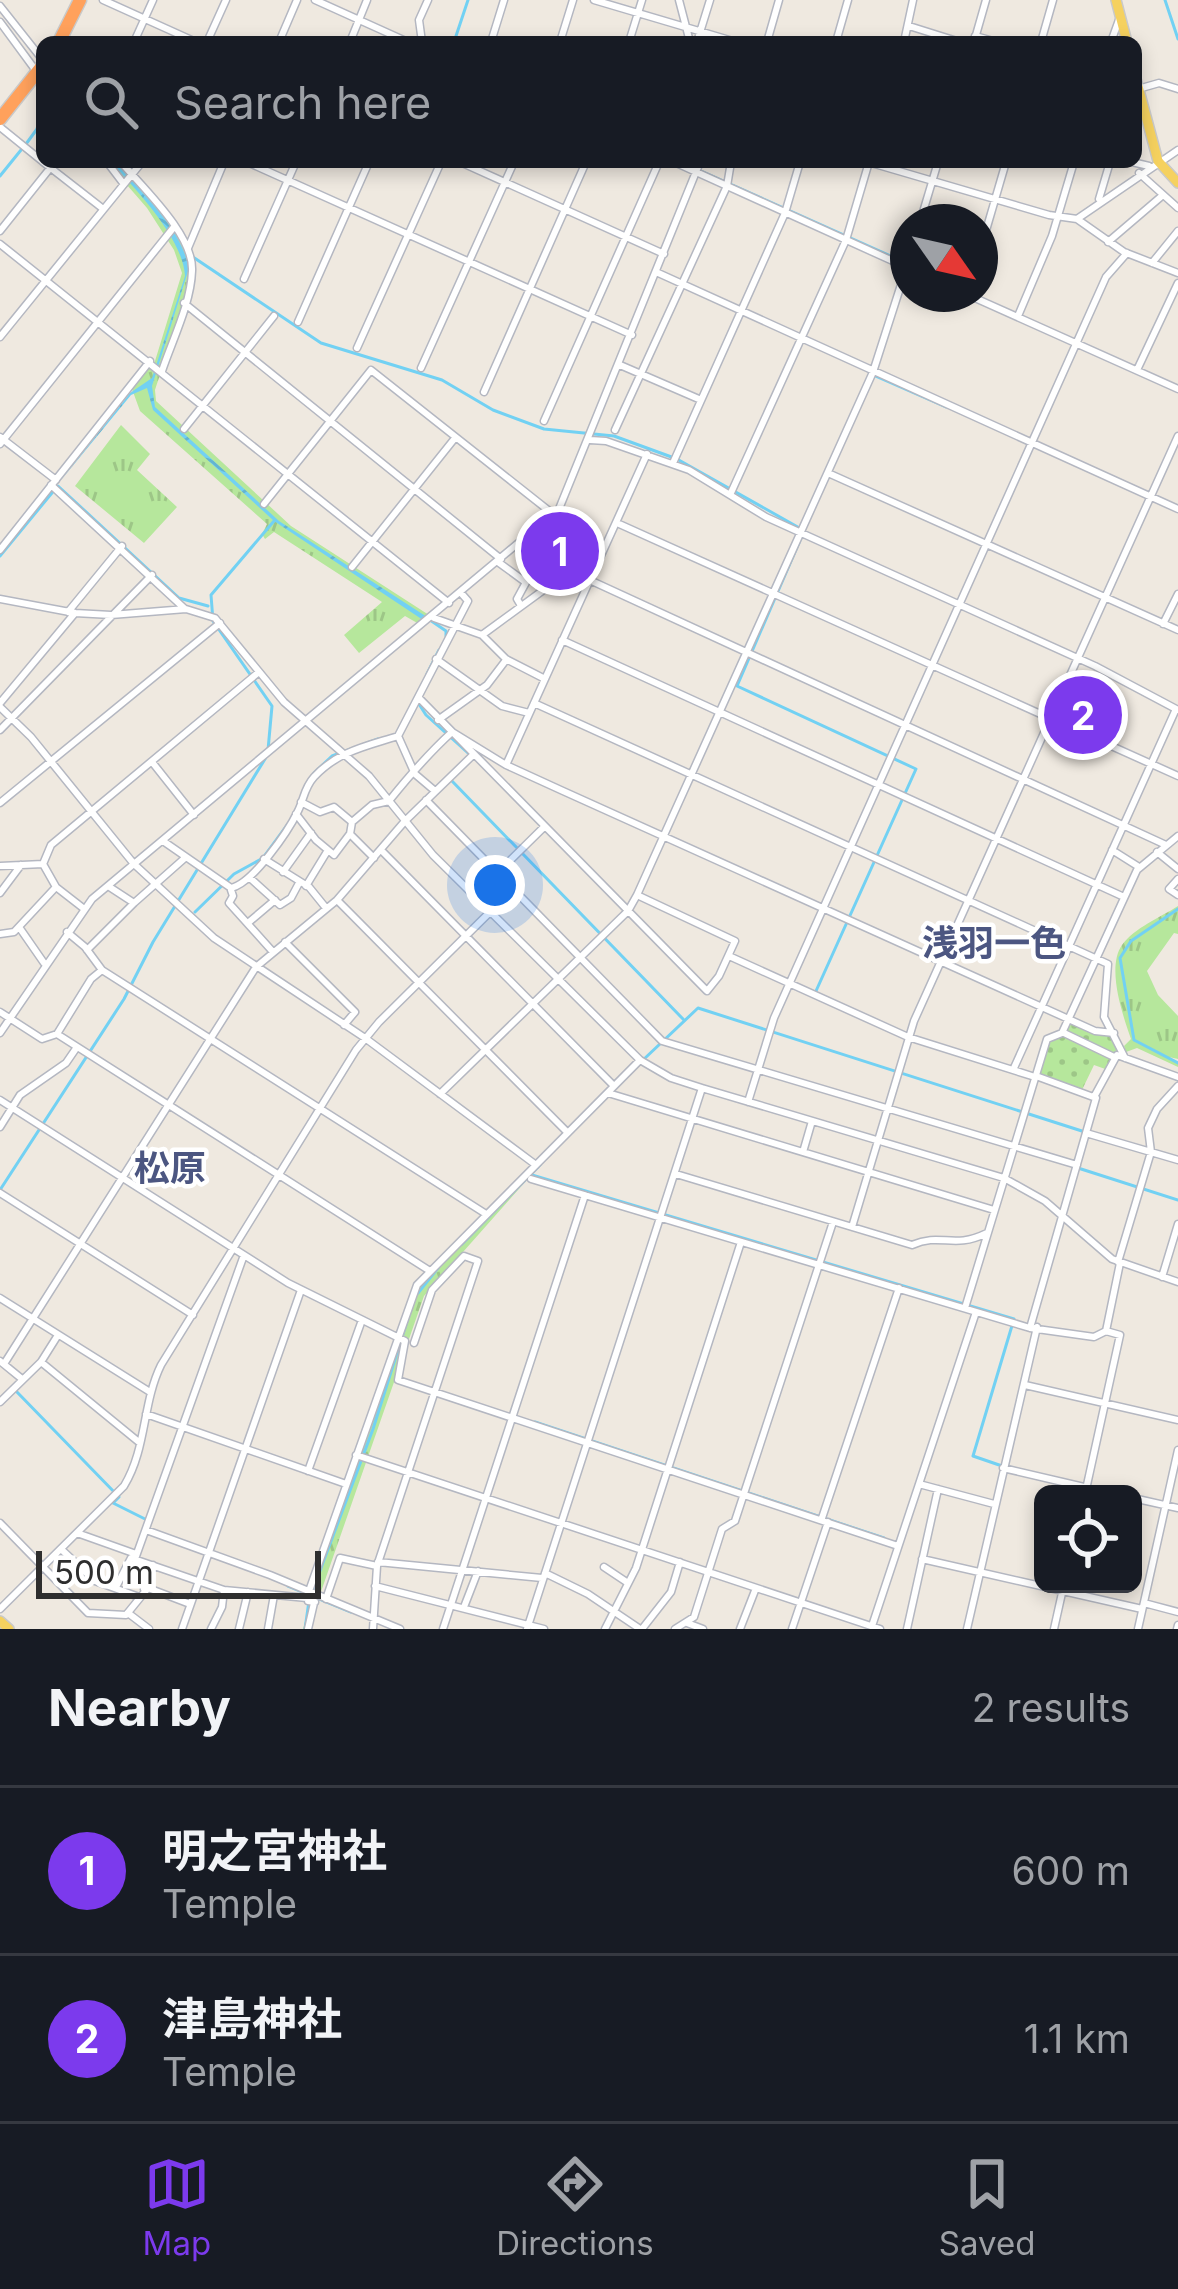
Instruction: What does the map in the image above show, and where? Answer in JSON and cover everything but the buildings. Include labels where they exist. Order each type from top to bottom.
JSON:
[{"type":"highway","points":[[62,36],[80,0]]},
{"type":"highway","points":[[0,123],[36,76]]},
{"type":"main road","points":[[1116,0],[1125,36]]},
{"type":"main road","points":[[1142,118],[1154,164],[1178,183]]},
{"type":"main road","points":[[0,1621],[9,1629]]},
{"type":"street","points":[[103,0],[183,36]]},
{"type":"street","points":[[137,36],[153,0]]},
{"type":"street","points":[[210,36],[226,0]]},
{"type":"street","points":[[282,36],[297,0]]},
{"type":"street","points":[[315,0],[395,36]]},
{"type":"street","points":[[353,36],[367,0]]},
{"type":"street","points":[[421,36],[419,20],[428,0]]},
{"type":"street","points":[[493,36],[504,0]]},
{"type":"street","points":[[562,36],[573,0]]},
{"type":"street","points":[[594,0],[716,36]]},
{"type":"street","points":[[631,36],[642,0]]},
{"type":"street","points":[[679,0],[690,36]]},
{"type":"street","points":[[697,36],[710,0]]},
{"type":"street","points":[[769,36],[779,0]]},
{"type":"street","points":[[838,36],[848,0]]},
{"type":"street","points":[[906,36],[914,0]]},
{"type":"street","points":[[975,36],[986,0]]},
{"type":"street","points":[[1043,36],[1053,0]]},
{"type":"street","points":[[0,6],[36,61]]},
{"type":"street","points":[[1113,36],[1120,16]]},
{"type":"street","points":[[0,22],[36,63]]},
{"type":"street","points":[[909,26],[941,36]]},
{"type":"street","points":[[1142,84],[1178,89]]},
{"type":"street","points":[[0,123],[36,153]]},
{"type":"street","points":[[1077,218],[1178,150]]},
{"type":"street","points":[[1142,163],[1154,164]]},
{"type":"street","points":[[0,232],[45,168]]},
{"type":"street","points":[[54,168],[102,208]]},
{"type":"street","points":[[112,168],[123,183]]},
{"type":"street","points":[[0,550],[156,366],[184,303],[192,276],[188,248],[126,168]]},
{"type":"street","points":[[0,338],[136,168]]},
{"type":"street","points":[[188,248],[221,168]]},
{"type":"street","points":[[261,168],[632,335]]},
{"type":"street","points":[[244,279],[293,168]]},
{"type":"street","points":[[298,322],[366,168]]},
{"type":"street","points":[[357,348],[438,168]]},
{"type":"street","points":[[474,168],[664,254]]},
{"type":"street","points":[[421,368],[511,168]]},
{"type":"street","points":[[484,392],[583,168]]},
{"type":"street","points":[[544,421],[656,168]]},
{"type":"street","points":[[688,168],[890,258]]},
{"type":"street","points":[[0,1033],[83,908],[433,618],[566,499],[698,168]]},
{"type":"street","points":[[615,430],[727,186],[730,168]]},
{"type":"street","points":[[674,463],[785,213],[798,168]]},
{"type":"street","points":[[730,495],[846,240],[867,168]]},
{"type":"street","points":[[890,168],[1058,217],[1077,218],[1127,253],[1178,273]]},
{"type":"street","points":[[925,204],[936,168]]},
{"type":"street","points":[[994,204],[1004,168]]},
{"type":"street","points":[[1018,316],[1072,168]]},
{"type":"street","points":[[1099,201],[1108,168]]},
{"type":"street","points":[[1139,173],[1178,208]]},
{"type":"street","points":[[1108,242],[1163,195]]},
{"type":"street","points":[[173,227],[1,440],[186,609]]},
{"type":"street","points":[[1152,263],[1178,230]]},
{"type":"street","points":[[0,244],[449,603]]},
{"type":"street","points":[[748,1102],[790,982],[1106,277],[1127,253]]},
{"type":"street","points":[[656,272],[1178,509]]},
{"type":"street","points":[[1137,370],[1178,283]]},
{"type":"street","points":[[184,303],[524,581]]},
{"type":"street","points":[[998,307],[1178,389]]},
{"type":"street","points":[[440,1094],[628,911],[874,372],[893,312]]},
{"type":"street","points":[[184,429],[274,316]]},
{"type":"street","points":[[620,365],[701,400]]},
{"type":"street","points":[[264,504],[371,370],[553,515]]},
{"type":"street","points":[[852,1227],[908,1037],[1178,436]]},
{"type":"street","points":[[352,567],[456,438]]},
{"type":"street","points":[[590,440],[674,463],[801,533],[1078,658],[1177,709],[1013,1070]]},
{"type":"street","points":[[506,765],[597,555],[647,454]]},
{"type":"street","points":[[1168,457],[1178,461]]},
{"type":"street","points":[[828,473],[1178,630]]},
{"type":"street","points":[[545,522],[597,555]]},
{"type":"street","points":[[616,523],[1178,776]]},
{"type":"street","points":[[520,604],[517,599],[524,581],[555,529]]},
{"type":"street","points":[[122,546],[0,705],[134,864],[214,938],[364,1038],[536,1165]]},
{"type":"street","points":[[482,635],[520,604],[597,555]]},
{"type":"street","points":[[570,572],[1124,826],[1174,841]]},
{"type":"street","points":[[0,730],[152,575]]},
{"type":"street","points":[[231,888],[250,878],[264,860],[296,814],[313,778],[345,752],[398,736],[468,602],[461,593]]},
{"type":"street","points":[[1163,624],[1178,594]]},
{"type":"street","points":[[0,599],[111,615],[186,609],[220,622],[284,702],[345,752],[490,913],[640,1060],[671,1078],[1004,1178],[1036,1195],[1119,1262],[1178,1282]]},
{"type":"street","points":[[433,618],[452,630],[482,635],[506,659],[544,679]]},
{"type":"street","points":[[0,803],[220,622]]},
{"type":"street","points":[[562,640],[1124,897]]},
{"type":"street","points":[[436,659],[502,706],[530,713]]},
{"type":"street","points":[[438,721],[481,689],[506,659]]},
{"type":"street","points":[[43,863],[51,845],[259,672]]},
{"type":"street","points":[[420,699],[438,721],[506,765],[1100,1033],[1114,1034]]},
{"type":"street","points":[[534,703],[1108,964],[1104,1017],[1125,1058]]},
{"type":"street","points":[[453,732],[707,992],[735,941],[637,895]]},
{"type":"street","points":[[296,814],[334,855],[350,834],[352,822],[372,805],[389,801],[453,732]]},
{"type":"street","points":[[398,736],[414,769],[435,791]]},
{"type":"street","points":[[22,1379],[2,1362],[256,967],[337,900],[404,821],[474,754]]},
{"type":"street","points":[[152,761],[194,815]]},
{"type":"street","points":[[426,800],[662,1041],[1077,1165]]},
{"type":"street","points":[[301,802],[320,812],[334,808],[352,822]]},
{"type":"street","points":[[474,896],[544,827]]},
{"type":"street","points":[[283,872],[311,833]]},
{"type":"street","points":[[350,834],[374,858]]},
{"type":"street","points":[[163,841],[231,888],[229,903],[273,952]]},
{"type":"street","points":[[1062,1034],[1139,867],[1174,841]]},
{"type":"street","points":[[380,849],[611,1089],[692,1120],[994,1210]]},
{"type":"street","points":[[250,878],[280,905],[291,898],[328,850]]},
{"type":"street","points":[[1112,850],[1139,867]]},
{"type":"street","points":[[1156,852],[1178,869]]},
{"type":"street","points":[[87,950],[154,882],[186,857]]},
{"type":"street","points":[[264,860],[326,908]]},
{"type":"street","points":[[0,866],[43,863]]},
{"type":"street","points":[[43,863],[56,887],[83,908]]},
{"type":"street","points":[[0,893],[22,866]]},
{"type":"street","points":[[1178,879],[1169,889],[1178,895]]},
{"type":"street","points":[[108,886],[134,904]]},
{"type":"street","points":[[0,934],[19,927],[56,887]]},
{"type":"street","points":[[249,922],[275,900]]},
{"type":"street","points":[[337,900],[568,1133]]},
{"type":"street","points":[[0,1609],[124,1486],[137,1462],[150,1392],[161,1364],[364,1038],[490,913]]},
{"type":"street","points":[[19,927],[45,964]]},
{"type":"street","points":[[67,932],[102,970],[486,1214]]},
{"type":"street","points":[[285,942],[355,1012],[344,1025]]},
{"type":"street","points":[[729,956],[908,1037],[1094,1097]]},
{"type":"street","points":[[0,1012],[42,1039],[57,1034],[102,970]]},
{"type":"street","points":[[57,1034],[430,1271]]},
{"type":"street","points":[[965,1308],[1047,1039],[1073,1035],[1114,1057],[1178,1077]]},
{"type":"street","points":[[0,1127],[20,1095],[66,1063],[77,1047]]},
{"type":"street","points":[[967,1629],[1062,1217],[1094,1097],[1114,1057]]},
{"type":"street","points":[[308,1629],[346,1484],[394,1370],[412,1294],[640,1060]]},
{"type":"street","points":[[1106,1331],[1119,1262],[1151,1152],[1148,1128],[1157,1108],[1178,1086]]},
{"type":"street","points":[[527,1627],[702,1088]]},
{"type":"street","points":[[0,1100],[301,1290],[404,1340]]},
{"type":"street","points":[[803,1153],[812,1121]]},
{"type":"street","points":[[1087,1133],[1178,1160]]},
{"type":"street","points":[[676,1174],[912,1245],[928,1238],[962,1245],[987,1233]]},
{"type":"street","points":[[531,1179],[976,1312],[1094,1337],[1106,1331],[1120,1335],[1087,1485]]},
{"type":"street","points":[[0,1193],[193,1315]]},
{"type":"street","points":[[443,1629],[585,1195]]},
{"type":"street","points":[[675,1629],[694,1617],[722,1528],[735,1521],[833,1222]]},
{"type":"street","points":[[1162,1277],[1178,1224]]},
{"type":"street","points":[[605,1629],[640,1549],[741,1242]]},
{"type":"street","points":[[136,1557],[244,1256]]},
{"type":"street","points":[[373,1622],[377,1564],[478,1261],[464,1256],[434,1286],[404,1340]]},
{"type":"street","points":[[792,1629],[898,1288]]},
{"type":"street","points":[[182,1629],[301,1290]]},
{"type":"street","points":[[0,1298],[150,1392]]},
{"type":"street","points":[[357,1455],[876,1628],[898,1546],[976,1312]]},
{"type":"street","points":[[308,1472],[362,1320]]},
{"type":"street","points":[[0,1402],[40,1362],[58,1335]]},
{"type":"street","points":[[40,1362],[141,1444]]},
{"type":"street","points":[[394,1370],[398,1380],[898,1546]]},
{"type":"street","points":[[1025,1385],[1178,1420]]},
{"type":"street","points":[[146,1414],[346,1484]]},
{"type":"street","points":[[1138,1629],[1178,1450]]},
{"type":"street","points":[[1003,1468],[1064,1485]]},
{"type":"street","points":[[919,1484],[994,1504]]},
{"type":"street","points":[[907,1629],[938,1489]]},
{"type":"street","points":[[1142,1500],[1178,1508]]},
{"type":"street","points":[[0,1523],[88,1613],[132,1616],[149,1629]]},
{"type":"street","points":[[146,1530],[397,1629]]},
{"type":"street","points":[[77,1533],[224,1590],[314,1596]]},
{"type":"street","points":[[61,1549],[95,1581],[190,1604]]},
{"type":"street","points":[[116,1587],[131,1558],[136,1557]]},
{"type":"street","points":[[314,1596],[340,1558],[543,1575],[641,1629],[671,1592],[680,1562]]},
{"type":"street","points":[[922,1559],[1034,1582]]},
{"type":"street","points":[[131,1629],[152,1565]]},
{"type":"street","points":[[604,1567],[628,1583]]},
{"type":"street","points":[[464,1608],[478,1571]]},
{"type":"street","points":[[375,1586],[544,1629]]},
{"type":"street","points":[[740,1629],[756,1588]]},
{"type":"street","points":[[211,1629],[224,1590]]},
{"type":"street","points":[[239,1629],[248,1592]]},
{"type":"street","points":[[1054,1629],[1063,1593]]},
{"type":"street","points":[[1086,1593],[1178,1612]]},
{"type":"street","points":[[268,1629],[274,1595]]},
{"type":"street","points":[[687,1623],[703,1629]]},
{"type":"green space","points":[[112,168],[127,168],[142,184],[176,229],[190,259],[190,283],[155,390],[156,401],[291,526],[429,615],[419,624],[405,616],[359,653],[344,635],[382,602],[274,532],[265,539],[262,534],[267,524],[140,411],[132,389],[155,361],[182,273],[174,250],[147,208]]},
{"type":"green space","points":[[121,425],[150,454],[137,470],[177,507],[144,543],[75,486]]},
{"type":"green space","points":[[1178,906],[1178,934],[1174,933],[1147,971],[1158,995],[1178,1016],[1178,1059],[1169,1057],[1178,1067],[1137,1048],[1126,1052],[1124,1046],[1131,1039],[1116,966],[1127,939]]},
{"type":"green space","points":[[1068,1020],[1100,1033],[1114,1033],[1121,1052],[1108,1070],[1094,1065],[1081,1092],[1037,1076],[1049,1037],[1062,1033]]},
{"type":"green space","points":[[533,1173],[424,1296],[308,1629],[303,1629],[310,1603],[307,1598],[417,1285]]},
{"type":"water","points":[[116,168],[169,224],[189,268],[152,386],[155,407],[279,521],[427,617],[423,620],[274,521],[153,410],[147,388],[131,395],[57,485],[130,393],[152,378],[185,276],[176,246]]},
{"type":"waterway","points":[[456,36],[468,0]]},
{"type":"waterway","points":[[1165,0],[1178,39]]},
{"type":"waterway","points":[[26,144],[36,130]]},
{"type":"waterway","points":[[0,176],[21,150]]},
{"type":"waterway","points":[[701,171],[890,256]]},
{"type":"waterway","points":[[190,255],[321,343],[442,380],[493,410],[544,429],[614,436],[677,459],[803,530]]},
{"type":"waterway","points":[[873,375],[946,407]]},
{"type":"waterway","points":[[58,486],[179,598],[208,606]]},
{"type":"waterway","points":[[0,556],[56,488]]},
{"type":"waterway","points":[[268,750],[272,706],[213,621],[211,595],[274,521]]},
{"type":"waterway","points":[[801,538],[737,686],[916,769],[816,991]]},
{"type":"waterway","points":[[430,620],[446,636]]},
{"type":"waterway","points":[[427,674],[439,650]]},
{"type":"waterway","points":[[417,701],[468,753]]},
{"type":"waterway","points":[[314,773],[332,756],[378,739]]},
{"type":"waterway","points":[[0,1190],[124,999],[153,942],[265,759]]},
{"type":"waterway","points":[[451,780],[683,1019]]},
{"type":"waterway","points":[[195,912],[234,874],[263,858],[288,824]]},
{"type":"waterway","points":[[1178,909],[1131,941],[1120,958],[1134,1040],[1178,1063]]},
{"type":"waterway","points":[[643,1060],[698,1008],[1085,1132]]},
{"type":"waterway","points":[[462,1244],[540,1165]]},
{"type":"waterway","points":[[1078,1168],[1178,1200]]},
{"type":"waterway","points":[[532,1175],[1014,1319],[973,1456],[1005,1467]]},
{"type":"waterway","points":[[418,1293],[438,1268]]},
{"type":"waterway","points":[[312,1592],[373,1429],[408,1318]]},
{"type":"waterway","points":[[16,1391],[119,1497],[113,1503],[147,1520]]},
{"type":"waterway","points":[[535,1422],[884,1538]]},
{"type":"waterway","points":[[288,1586],[351,1612]]},
{"type":"waterway","points":[[305,1629],[309,1601]]},
{"type":"place","name":"明之宮神社","points":[[560,551]]},
{"type":"place","name":"津島神社","points":[[1083,715]]},
{"type":"district","name":"浅羽一色","points":[[994,943]]},
{"type":"district","name":"松原","points":[[170,1168]]}]
